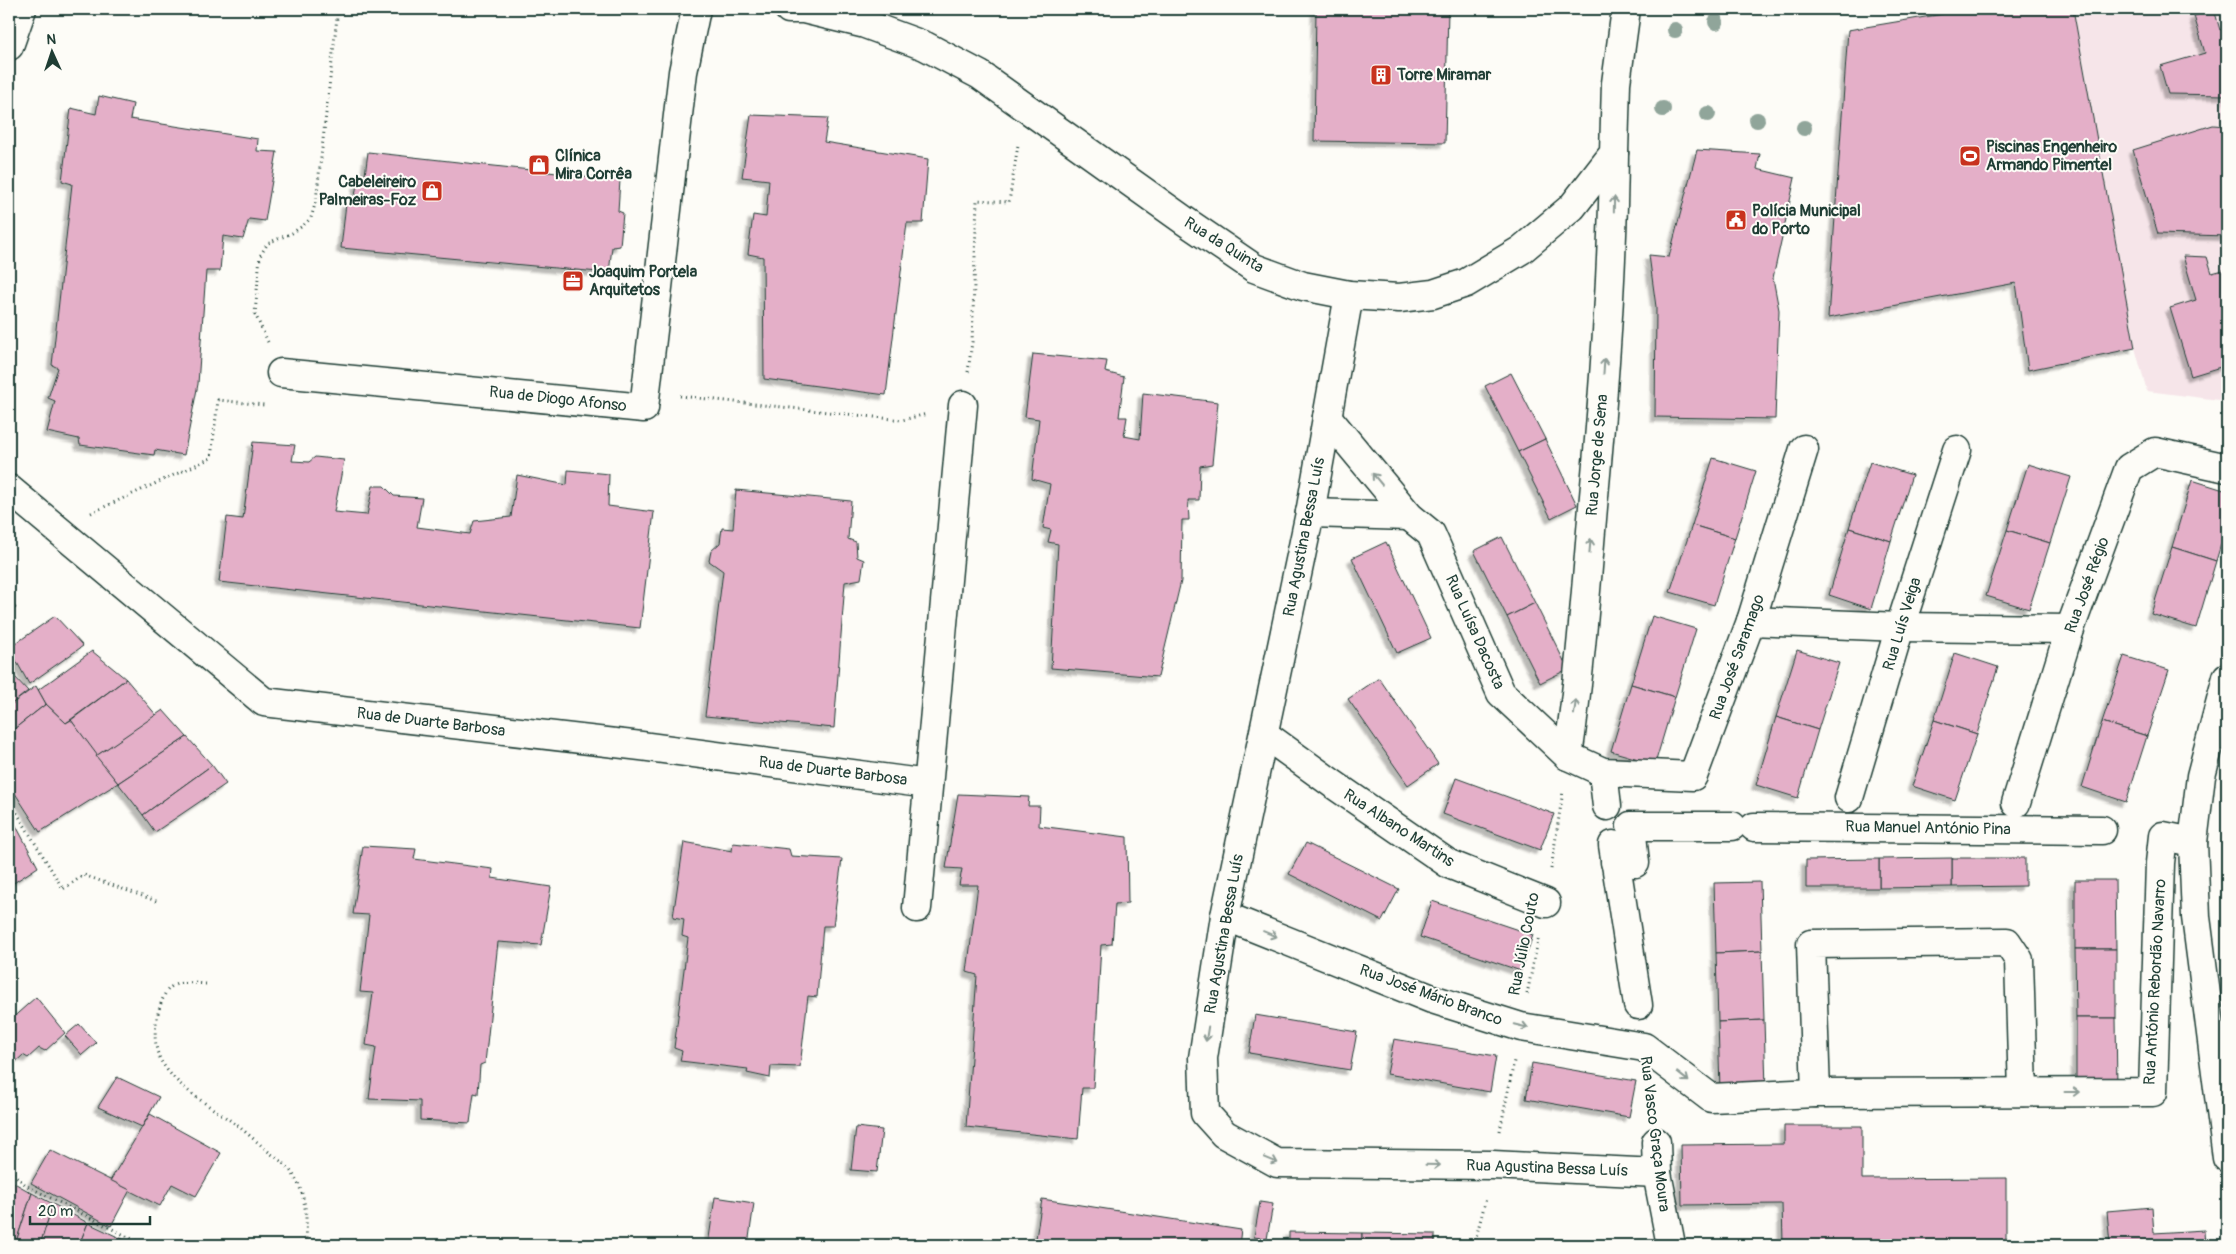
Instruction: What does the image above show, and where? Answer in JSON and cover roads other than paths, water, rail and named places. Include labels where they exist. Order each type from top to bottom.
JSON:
[{"type":"street","points":[[9,46],[22,9]]},
{"type":"street","name":"Rua de Diogo Afonso","points":[[281,373],[644,408],[683,72],[696,9]]},
{"type":"street","name":"Rua da Quinta","points":[[789,9],[803,9],[865,24],[924,46],[980,75],[1184,221],[1254,268],[1303,286],[1349,295],[1399,298],[1433,294],[1466,283],[1520,250],[1572,207],[1614,153]]},
{"type":"street","points":[[1608,9],[1620,47]]},
{"type":"street","points":[[1614,153],[1616,83],[1626,9]]},
{"type":"street","name":"Rua Jorge de Sena","points":[[1568,756],[1577,693],[1600,430],[1614,216],[1614,153]]},
{"type":"street","name":"Rua Agustina Bessa Luís","points":[[1349,295],[1310,513],[1225,916],[1203,1058],[1204,1113],[1224,1134],[1277,1164],[1494,1166],[1657,1173]]},
{"type":"street","name":"Rua de Duarte Barbosa","points":[[917,908],[964,406]]},
{"type":"street","name":"Rua Luísa Dacosta","points":[[1327,417],[1408,516],[1431,534],[1501,693],[1568,756],[1603,772]]},
{"type":"street","name":"Rua José Saramago","points":[[1603,772],[1693,776],[1751,621],[1804,449]]},
{"type":"street","name":"Rua Luís Veiga","points":[[1850,798],[1900,627],[1957,450]]},
{"type":"street","name":"Rua José Régio","points":[[2016,804],[2070,629],[2129,468],[2155,452],[2227,468]]},
{"type":"street","name":"Rua de Duarte Barbosa","points":[[9,489],[264,702],[641,746],[928,784]]},
{"type":"street","points":[[1310,513],[1408,516]]},
{"type":"street","points":[[1751,621],[1900,627],[2070,629]]},
{"type":"street","points":[[2227,677],[2201,776],[2193,842],[2196,917],[2227,1158]]},
{"type":"street","name":"Rua Albano Martins","points":[[1264,734],[1449,864],[1546,903]]},
{"type":"street","points":[[1603,772],[1607,806]]},
{"type":"street","name":"Rua Manuel António Pina","points":[[1643,1035],[1614,853],[1635,863],[1631,826],[2102,830]]},
{"type":"street","name":"Rua António Rebordão Navarro","points":[[1643,1035],[1710,1098],[1816,1092],[2153,1092],[2160,863],[2155,836],[2193,842]]},
{"type":"street","name":"Rua José Mário Branco","points":[[1225,916],[1432,999],[1521,1027],[1643,1035]]},
{"type":"street","points":[[1816,1092],[1811,944],[1997,942],[2007,942],[2019,960],[2023,1092]]},
{"type":"street","name":"Rua Vasco Graça Moura","points":[[1656,1142],[1657,1173],[1671,1245]]},
{"type":"place","name":"Torre Miramar","points":[[1381,75]]},
{"type":"place","name":"Piscinas Engenheiro Armando Pimentel","points":[[1970,156]]},
{"type":"place","name":"Clínica Mira Corrêa","points":[[539,165]]},
{"type":"place","name":"Cabeleireiro Palmeiras-Foz","points":[[432,191]]},
{"type":"place","name":"Polícia Municipal do Porto","points":[[1736,220]]},
{"type":"place","name":"Joaquim Portela Arquitetos","points":[[573,281]]}]
